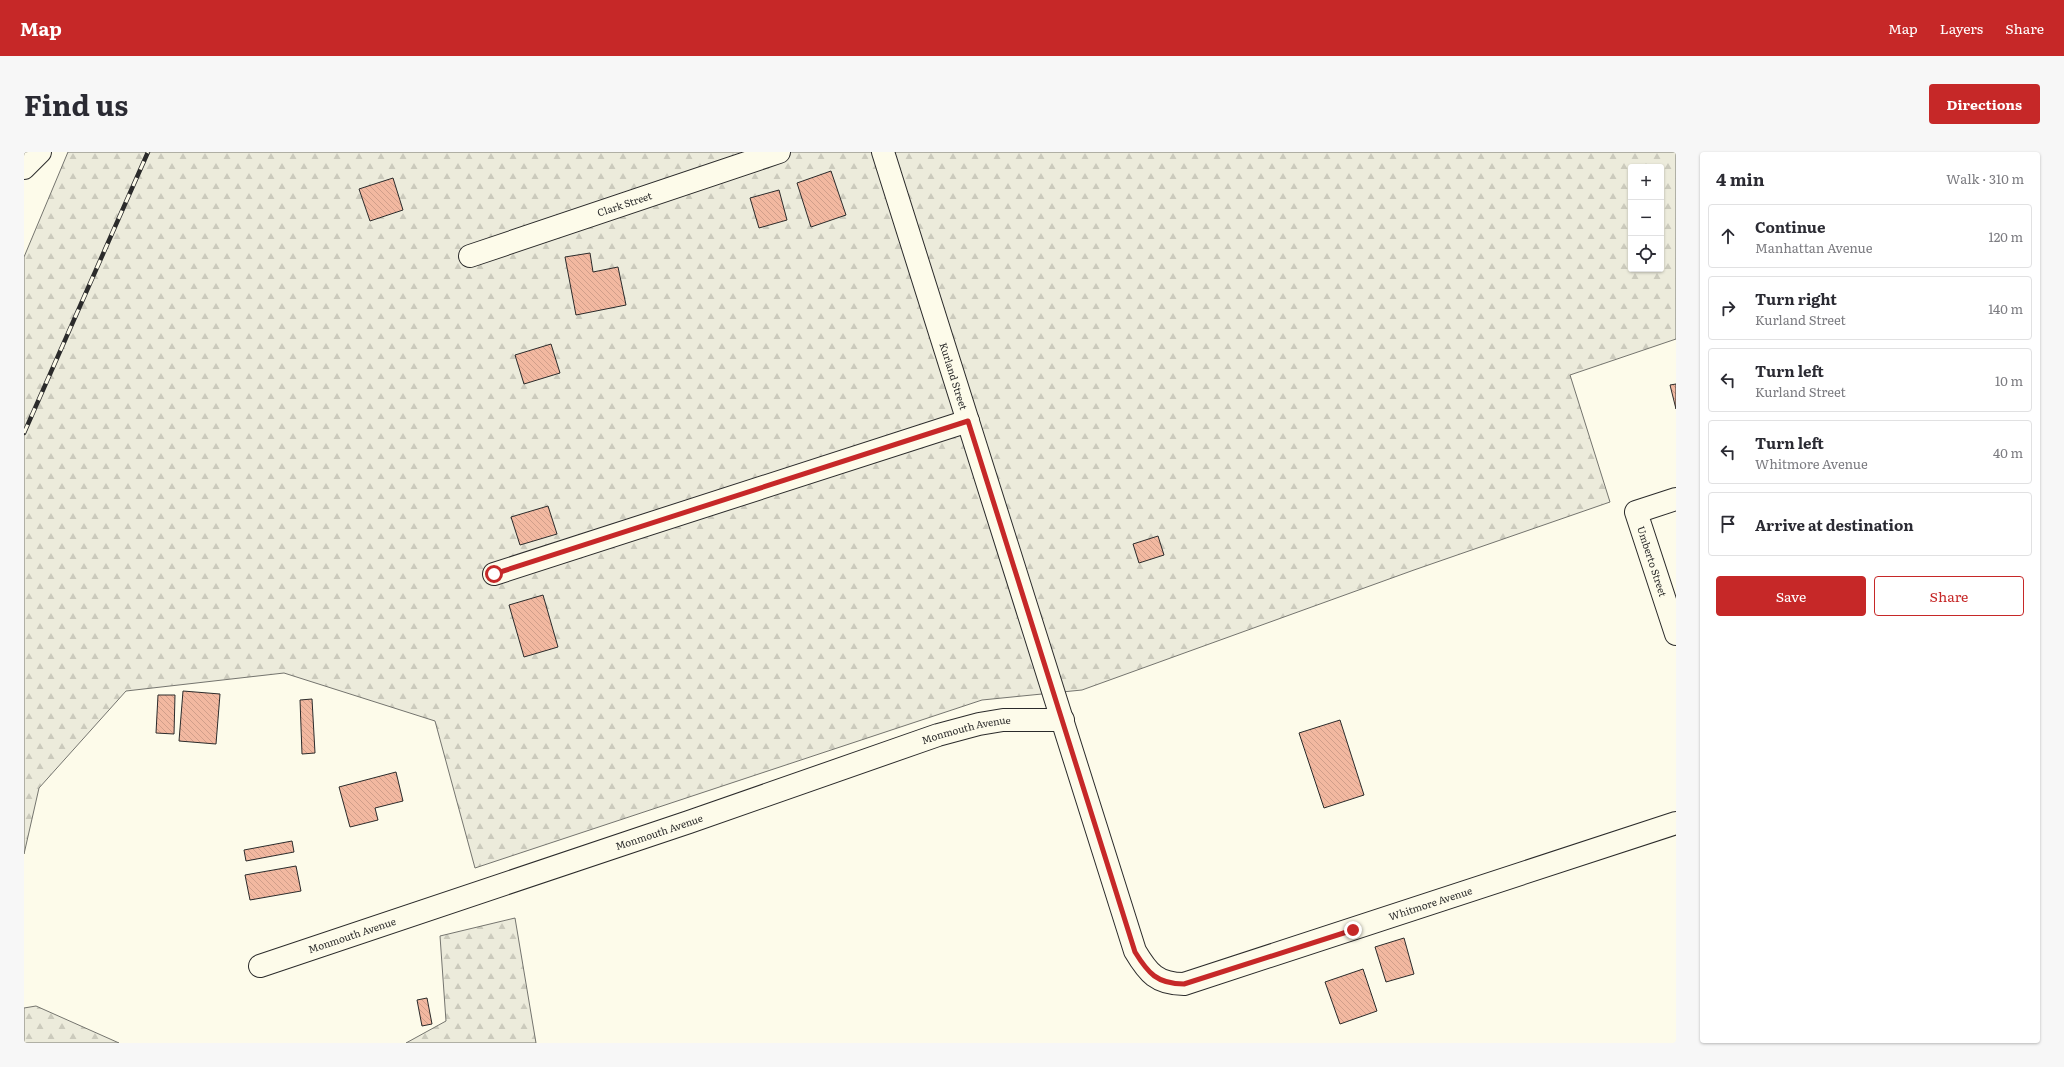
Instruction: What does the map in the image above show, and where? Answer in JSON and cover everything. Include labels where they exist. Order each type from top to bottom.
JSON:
[{"type":"street","points":[[24,168],[40,152]]},
{"type":"street","name":"Clark Street","points":[[470,256],[779,152]]},
{"type":"street","name":"Kurland Street","points":[[883,152],[1135,952],[1154,977],[1170,984],[1184,984]]},
{"type":"street","points":[[494,574],[968,421]]},
{"type":"street","name":"Umberto Street","points":[[1676,499],[1636,512],[1676,634]]},
{"type":"street","name":"Monmouth Avenue","points":[[260,966],[689,822],[938,735],[979,724],[1003,720],[1063,720]]},
{"type":"street","name":"Whitmore Avenue","points":[[1184,984],[1676,823]]},
{"type":"green space","points":[[68,152],[1676,152],[1676,339],[1570,375],[1610,502],[1414,570],[1082,690],[982,700],[475,868],[435,721],[284,673],[126,691],[39,788],[24,854],[24,257]]},
{"type":"green space","points":[[515,918],[536,1043],[406,1043],[446,1021],[440,936]]},
{"type":"green space","points":[[36,1006],[119,1043],[24,1043],[24,1008]]},
{"type":"building","points":[[831,171],[846,215],[811,227],[797,183]]},
{"type":"building","points":[[393,178],[403,210],[370,221],[359,189]]},
{"type":"building","points":[[779,190],[787,220],[759,228],[750,198]]},
{"type":"building","points":[[590,253],[593,272],[618,267],[626,305],[576,315],[565,257]]},
{"type":"building","points":[[551,344],[560,373],[524,384],[515,355]]},
{"type":"building","points":[[1676,384],[1676,409],[1670,385]]},
{"type":"building","points":[[548,506],[557,534],[520,545],[511,517]]},
{"type":"building","points":[[1158,536],[1164,555],[1139,563],[1133,544]]},
{"type":"building","points":[[543,595],[558,647],[524,657],[509,605]]},
{"type":"building","points":[[183,691],[220,694],[216,744],[179,741]]},
{"type":"building","points":[[158,695],[175,695],[174,734],[156,733]]},
{"type":"building","points":[[312,699],[315,753],[302,754],[300,700]]},
{"type":"building","points":[[1340,720],[1364,795],[1324,808],[1299,733]]},
{"type":"building","points":[[396,772],[403,801],[375,808],[378,820],[350,827],[339,787]]},
{"type":"building","points":[[292,841],[294,852],[246,861],[244,850]]},
{"type":"building","points":[[296,866],[301,891],[250,900],[245,875]]},
{"type":"building","points":[[1404,938],[1414,974],[1386,982],[1375,947]]},
{"type":"building","points":[[1363,969],[1377,1011],[1340,1024],[1325,982]]},
{"type":"building","points":[[427,998],[432,1024],[422,1026],[417,1000]]},
{"type":"railway","points":[[24,433],[148,152]]},
{"type":"route","points":[[494,574],[968,421],[1135,952],[1143,965],[1154,977],[1170,984],[1184,984],[1353,930]]}]
